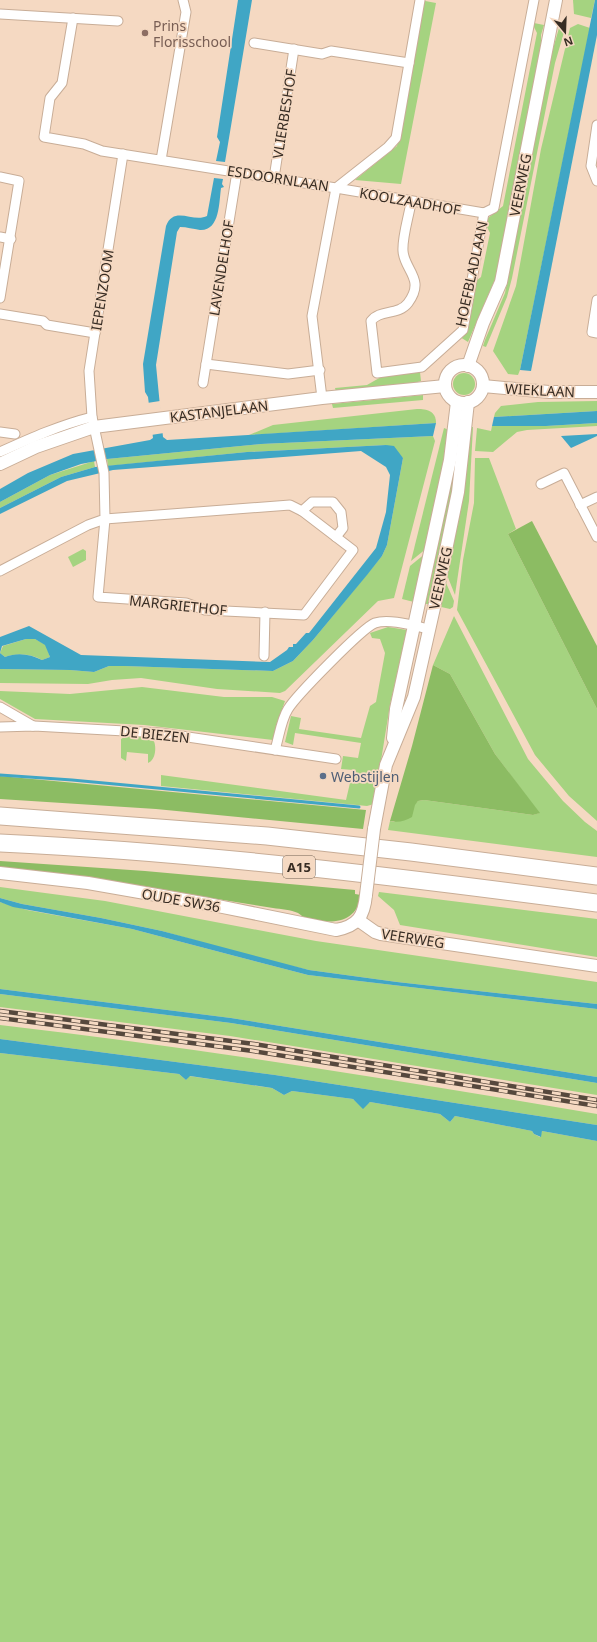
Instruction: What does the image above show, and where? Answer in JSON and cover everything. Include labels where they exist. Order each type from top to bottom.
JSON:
[{"type":"highway","name":"A15","points":[[0,816],[267,836],[411,852],[597,876]]},
{"type":"highway","name":"A15","points":[[0,843],[62,846],[271,864],[409,879],[597,903]]},
{"type":"street","points":[[161,160],[186,12],[183,0]]},
{"type":"street","name":"ESDOORNLAAN","points":[[73,18],[62,83],[50,98],[44,137],[84,144],[102,151],[336,188],[388,147],[396,138],[420,0]]},
{"type":"street","name":"HOEFBLADLAAN","points":[[411,202],[403,252],[415,281],[414,290],[409,302],[402,310],[374,316],[371,321],[377,373],[422,367],[462,330],[484,213],[494,208],[534,0]]},
{"type":"street","name":"VEERWEG","points":[[468,366],[483,323],[501,282],[556,0]]},
{"type":"street","points":[[0,14],[118,21]]},
{"type":"street","name":"VLIERBESHOF","points":[[254,43],[322,54],[331,51],[409,63]]},
{"type":"street","name":"VLIERBESHOF","points":[[274,178],[294,49]]},
{"type":"street","points":[[597,125],[591,166],[597,181]]},
{"type":"street","name":"IEPENZOOM","points":[[93,422],[89,371],[123,154]]},
{"type":"street","name":"LAVENDELHOF","points":[[203,383],[237,172]]},
{"type":"street","points":[[0,177],[19,181],[0,298]]},
{"type":"street","points":[[322,398],[320,370],[312,316],[336,188]]},
{"type":"street","name":"KOOLZAADHOF","points":[[336,188],[411,202],[484,213]]},
{"type":"street","points":[[0,237],[10,239]]},
{"type":"street","points":[[597,300],[592,332],[597,333]]},
{"type":"street","points":[[0,314],[43,321],[48,325],[95,332]]},
{"type":"street","points":[[206,364],[288,374],[320,370]]},
{"type":"street","points":[[460,366],[468,366],[479,373],[483,386],[479,395],[463,402],[449,396],[445,386],[446,377],[452,370],[460,366]]},
{"type":"street","name":"KASTANJELAAN","points":[[0,452],[46,431],[66,424],[149,420],[322,398],[445,386]]},
{"type":"street","name":"WIEKLAAN","points":[[483,386],[549,392],[597,392]]},
{"type":"street","name":"VEERWEG","points":[[393,749],[396,709],[463,402]]},
{"type":"street","name":"VEERWEG","points":[[463,402],[458,492],[414,697],[393,749],[381,785],[374,829],[365,907],[358,920],[375,932],[381,934],[597,966]]},
{"type":"street","name":"KASTANJELAAN","points":[[0,464],[93,422]]},
{"type":"street","name":"MARGRIETHOF","points":[[0,571],[88,525],[105,519],[290,505],[302,511],[353,550],[304,614],[205,610],[186,603],[98,597],[105,519],[104,473],[93,422]]},
{"type":"street","points":[[0,432],[16,434]]},
{"type":"street","points":[[541,484],[564,473],[597,537]]},
{"type":"street","points":[[580,505],[597,497]]},
{"type":"street","points":[[302,511],[312,502],[333,502],[342,512],[343,528],[336,536]]},
{"type":"street","points":[[264,656],[265,612]]},
{"type":"street","points":[[275,750],[287,710],[350,644],[375,623],[393,622],[429,629]]},
{"type":"street","name":"DE BIEZEN","points":[[0,707],[34,726]]},
{"type":"street","name":"DE BIEZEN","points":[[0,727],[34,726],[161,733],[336,759]]},
{"type":"street","name":"OUDE SW36","points":[[0,873],[88,883],[163,896],[327,929],[347,928],[358,920]]},
{"type":"green space","points":[[420,0],[436,3],[401,184],[355,180],[397,146],[421,23],[422,13]]},
{"type":"green space","points":[[573,0],[595,0],[591,18],[574,14]]},
{"type":"green space","points":[[534,23],[544,25],[541,35],[541,50],[496,277],[468,342],[460,337],[476,281],[481,277],[490,233],[487,227],[488,218],[503,206],[537,33]]},
{"type":"green space","points":[[578,24],[590,28],[520,370],[518,375],[508,374],[493,351],[516,286],[541,149],[570,28]]},
{"type":"green space","points":[[559,28],[565,29],[555,63],[512,278],[507,297],[486,347],[483,346],[485,340],[505,293],[550,59]]},
{"type":"green space","points":[[420,372],[421,381],[414,383],[336,392],[335,388],[367,385],[381,377]]},
{"type":"green space","points":[[464,373],[472,376],[475,384],[472,392],[464,395],[456,392],[453,384],[456,376]]},
{"type":"green space","points":[[423,395],[423,400],[333,408],[332,404]]},
{"type":"green space","points":[[597,401],[597,411],[494,417],[495,413],[501,406],[538,402]]},
{"type":"green space","points":[[417,409],[433,413],[436,423],[249,435],[273,425]]},
{"type":"green space","points":[[597,423],[597,426],[527,430],[517,432],[493,452],[475,451],[477,428],[491,431],[492,426],[546,426]]},
{"type":"green space","points":[[458,425],[454,489],[432,605],[422,603]]},
{"type":"green space","points":[[468,427],[473,427],[469,501],[455,595],[445,570]]},
{"type":"green space","points":[[444,428],[449,430],[427,548],[411,561]]},
{"type":"green space","points":[[433,436],[435,441],[394,598],[378,601],[285,691],[280,693],[217,689],[141,678],[112,680],[88,684],[0,683],[0,669],[70,670],[94,672],[109,666],[124,666],[273,671],[293,661],[313,640],[382,556],[387,545],[403,458],[386,445],[247,452],[108,466],[107,459],[261,444]]},
{"type":"green space","points":[[475,458],[489,458],[516,529],[508,534],[597,709],[597,821],[569,796],[535,755],[457,610],[463,560],[474,503]]},
{"type":"green space","points":[[94,461],[95,467],[61,477],[0,508],[0,502],[50,475]]},
{"type":"green space","points":[[532,521],[597,646],[597,709],[508,534]]},
{"type":"green space","points":[[83,549],[86,551],[86,560],[73,567],[68,557]]},
{"type":"green space","points":[[426,553],[414,602],[402,599],[410,566]]},
{"type":"green space","points":[[443,576],[454,601],[453,607],[450,609],[437,606]]},
{"type":"green space","points":[[454,616],[528,759],[563,801],[597,831],[597,857],[388,830],[390,821],[394,822],[418,801],[424,800],[533,815],[539,813],[495,754],[450,674],[433,665]]},
{"type":"green space","points":[[388,627],[407,630],[390,705],[374,804],[367,806],[161,786],[161,775],[346,800],[353,770],[341,769],[343,756],[358,758],[361,743],[295,733],[293,745],[285,742],[291,716],[301,718],[299,729],[361,738],[370,706],[376,702],[385,653],[380,639],[372,638],[370,633]]},
{"type":"green space","points":[[26,639],[35,639],[46,645],[50,657],[42,660],[33,656],[24,655],[5,657],[0,653],[3,646]]},
{"type":"green space","points":[[433,665],[450,674],[495,754],[540,813],[533,815],[424,800],[418,801],[415,805],[412,817],[407,820],[396,822],[390,821],[412,746]]},
{"type":"green space","points":[[142,687],[224,697],[272,697],[285,701],[273,740],[144,725],[35,719],[0,699],[0,691],[70,694]]},
{"type":"green space","points":[[128,735],[153,739],[155,752],[151,761],[148,763],[148,754],[127,752],[126,761],[121,758],[121,739]]},
{"type":"green space","points":[[0,776],[366,810],[363,829],[156,809],[0,799]]},
{"type":"green space","points":[[0,861],[145,871],[355,890],[355,894],[361,895],[354,912],[348,917],[341,920],[324,921],[306,918],[298,913],[286,910],[117,883],[0,867]]},
{"type":"green space","points":[[0,887],[105,901],[316,941],[597,982],[597,1004],[397,982],[309,970],[257,958],[162,931],[101,918],[22,904],[0,898]]},
{"type":"green space","points":[[379,892],[597,919],[597,957],[400,925],[394,910],[378,896]]},
{"type":"green space","points":[[0,902],[27,910],[132,929],[308,975],[597,1009],[597,1077],[231,1018],[0,989]]},
{"type":"green space","points":[[0,994],[231,1023],[597,1083],[597,1095],[230,1036],[0,1007]]},
{"type":"green space","points":[[0,1025],[224,1054],[522,1101],[597,1114],[597,1125],[275,1075],[0,1039]]},
{"type":"green space","points":[[0,1053],[179,1074],[186,1080],[189,1076],[272,1088],[284,1095],[292,1091],[353,1099],[363,1108],[370,1102],[440,1114],[450,1122],[455,1116],[532,1131],[540,1137],[542,1131],[597,1141],[597,1642],[0,1642]]},
{"type":"water","points":[[238,0],[252,0],[225,162],[216,161],[220,142],[217,137]]},
{"type":"water","points":[[595,0],[597,0],[597,35],[531,371],[520,370]]},
{"type":"water","points":[[214,178],[223,179],[222,184],[224,187],[221,188],[219,208],[215,221],[207,229],[200,230],[180,227],[177,232],[156,365],[163,437],[167,440],[436,423],[433,436],[261,444],[107,459],[81,464],[50,475],[0,502],[0,489],[28,473],[73,454],[150,440],[153,438],[148,397],[145,392],[143,364],[166,226],[169,220],[179,215],[196,218],[207,216]]},
{"type":"water","points":[[597,411],[597,423],[546,426],[492,426],[494,417]]},
{"type":"water","points":[[597,434],[597,436],[571,448],[561,436]]},
{"type":"water","points":[[386,445],[394,446],[403,458],[387,545],[382,556],[313,640],[293,661],[273,671],[124,666],[109,666],[94,672],[70,670],[0,669],[0,653],[0,637],[29,626],[81,655],[270,662],[289,647],[293,647],[293,644],[296,644],[306,633],[309,633],[376,548],[386,512],[390,475],[386,467],[361,451],[113,470],[67,481],[0,514],[0,508],[61,477],[95,467],[247,452]],"holes":[[[26,639],[35,639],[45,645],[50,657],[42,660],[24,654],[5,657],[0,653],[2,646]]]},
{"type":"water","points":[[0,898],[22,904],[101,918],[162,931],[309,970],[397,982],[597,1004],[597,1009],[308,975],[132,929],[13,907],[0,902]]},
{"type":"water","points":[[0,989],[231,1018],[597,1077],[597,1083],[231,1023],[0,994]]},
{"type":"water","points":[[0,1039],[275,1075],[597,1125],[597,1141],[542,1131],[541,1137],[534,1134],[532,1131],[455,1116],[450,1122],[440,1114],[370,1102],[363,1109],[353,1099],[292,1091],[284,1095],[272,1088],[190,1076],[186,1080],[179,1074],[0,1053]]},
{"type":"pier","points":[[160,401],[164,433],[151,435],[147,403]]},
{"type":"waterway","points":[[0,775],[72,780],[359,807]]},
{"type":"railway","points":[[0,1011],[254,1044],[597,1100]]},
{"type":"railway","points":[[0,1018],[253,1051],[597,1106]]},
{"type":"place","name":"Prins Florisschool","points":[[145,33]]},
{"type":"place","name":"Webstijlen","points":[[323,776]]}]
